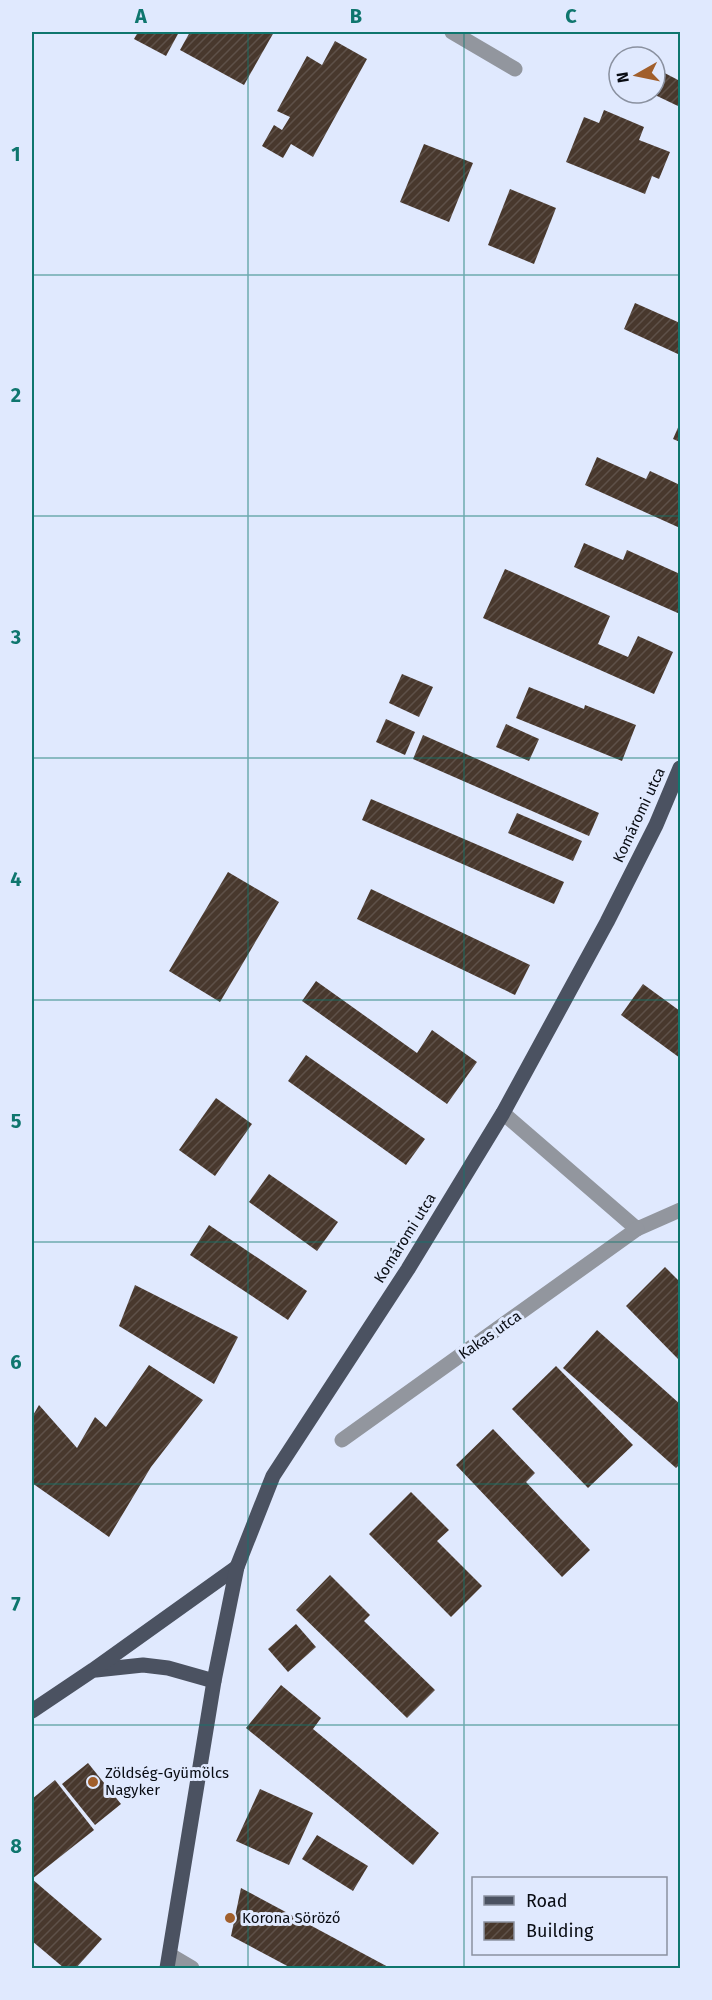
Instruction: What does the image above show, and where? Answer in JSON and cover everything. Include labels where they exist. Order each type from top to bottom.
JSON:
[{"type":"main road","name":"Komáromi utca","points":[[169,1962],[214,1681],[237,1567],[273,1476],[408,1269],[503,1113],[622,893],[681,768]]},
{"type":"main road","points":[[32,1711],[237,1567]]},
{"type":"main road","points":[[93,1670],[143,1665],[168,1668],[214,1681]]},
{"type":"street","points":[[452,32],[515,69]]},
{"type":"street","points":[[503,1113],[637,1229]]},
{"type":"street","name":"Kakas utca","points":[[342,1440],[637,1229],[681,1210]]},
{"type":"street","points":[[169,1962],[192,1968]]},
{"type":"building","points":[[138,32],[179,32],[166,56],[134,39]]},
{"type":"building","points":[[190,32],[274,32],[244,85],[180,50]]},
{"type":"building","points":[[335,41],[367,59],[313,157],[291,144],[283,158],[262,146],[274,125],[282,130],[290,117],[277,111],[307,56],[322,65]]},
{"type":"building","points":[[667,74],[680,81],[680,107],[667,101]]},
{"type":"building","points":[[604,110],[644,127],[639,140],[670,152],[659,179],[652,176],[645,194],[566,162],[584,117],[599,123]]},
{"type":"building","points":[[424,144],[473,163],[449,222],[400,202]]},
{"type":"building","points":[[510,189],[556,208],[534,264],[488,245]]},
{"type":"building","points":[[635,303],[680,323],[680,355],[624,329]]},
{"type":"building","points":[[680,423],[680,442],[673,439]]},
{"type":"building","points":[[597,457],[646,479],[650,471],[680,485],[680,528],[585,485]]},
{"type":"building","points":[[584,543],[623,560],[627,550],[680,574],[680,614],[574,567]]},
{"type":"building","points":[[505,569],[610,616],[598,644],[628,657],[638,636],[673,652],[654,694],[483,618]]},
{"type":"building","points":[[402,674],[433,687],[419,717],[389,703]]},
{"type":"building","points":[[529,687],[584,709],[585,705],[636,725],[622,761],[516,718]]},
{"type":"building","points":[[386,719],[415,732],[405,755],[376,742]]},
{"type":"building","points":[[506,724],[539,739],[529,761],[496,747]]},
{"type":"building","points":[[423,735],[599,813],[589,836],[413,759]]},
{"type":"building","points":[[371,799],[564,882],[554,904],[362,820]]},
{"type":"building","points":[[517,813],[582,841],[573,861],[508,833]]},
{"type":"building","points":[[228,872],[279,902],[220,1002],[169,971]]},
{"type":"building","points":[[371,889],[530,965],[515,995],[357,919]]},
{"type":"building","points":[[316,981],[417,1053],[432,1030],[477,1062],[447,1104],[302,1001]]},
{"type":"building","points":[[643,984],[680,1011],[680,1058],[621,1015]]},
{"type":"building","points":[[306,1055],[425,1139],[406,1165],[288,1081]]},
{"type":"building","points":[[216,1098],[252,1124],[215,1176],[179,1150]]},
{"type":"building","points":[[269,1174],[338,1222],[317,1251],[249,1202]]},
{"type":"building","points":[[209,1225],[307,1291],[288,1320],[190,1255]]},
{"type":"building","points":[[665,1267],[680,1282],[680,1361],[626,1306]]},
{"type":"building","points":[[135,1285],[238,1337],[214,1384],[119,1326]]},
{"type":"building","points":[[597,1330],[680,1404],[680,1464],[676,1468],[563,1368]]},
{"type":"building","points":[[149,1365],[203,1400],[151,1467],[109,1537],[32,1483],[32,1417],[39,1405],[77,1448],[95,1417],[106,1427]]},
{"type":"building","points":[[556,1366],[633,1445],[588,1488],[512,1409]]},
{"type":"building","points":[[493,1429],[535,1473],[526,1482],[590,1550],[562,1577],[456,1465]]},
{"type":"building","points":[[411,1492],[449,1530],[437,1541],[482,1586],[451,1617],[369,1534]]},
{"type":"building","points":[[330,1575],[370,1615],[364,1621],[435,1690],[407,1718],[296,1610]]},
{"type":"building","points":[[296,1624],[316,1647],[288,1672],[268,1649]]},
{"type":"building","points":[[281,1685],[321,1718],[313,1729],[439,1833],[413,1865],[246,1728]]},
{"type":"building","points":[[88,1763],[121,1804],[95,1825],[62,1784]]},
{"type":"building","points":[[55,1780],[94,1830],[32,1879],[32,1799]]},
{"type":"building","points":[[260,1789],[313,1813],[289,1865],[236,1841]]},
{"type":"building","points":[[317,1835],[368,1866],[353,1891],[302,1859]]},
{"type":"building","points":[[32,1879],[102,1939],[76,1968],[64,1968],[32,1941]]},
{"type":"building","points":[[241,1888],[390,1968],[291,1968],[231,1936]]},
{"type":"place","name":"Zöldség-Gyümölcs Nagyker","points":[[93,1782]]},
{"type":"place","name":"Korona Söröző","points":[[230,1918]]}]
